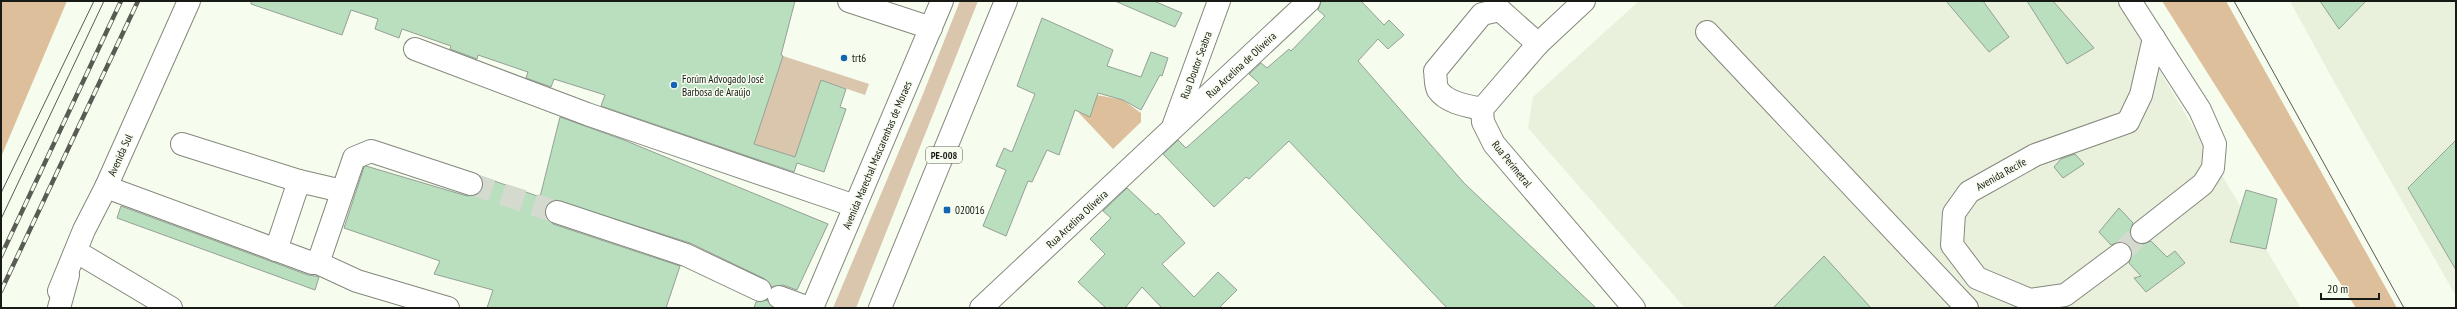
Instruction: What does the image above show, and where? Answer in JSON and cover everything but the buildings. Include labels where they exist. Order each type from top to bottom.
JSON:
[{"type":"main road","name":"Avenida Sul","points":[[50,308],[68,274],[84,230],[106,187],[189,1]]},
{"type":"main road","points":[[848,1],[931,28]]},
{"type":"main road","name":"Avenida Marechal Mascarenhas de Moraes","points":[[810,308],[942,1]]},
{"type":"main road","name":"PE-008","points":[[880,308],[1006,1]]},
{"type":"main road","name":"Rua Doutor Seabra","points":[[1172,129],[1219,1]]},
{"type":"main road","name":"Rua Arcelina de Oliveira","points":[[1172,129],[1309,1]]},
{"type":"main road","points":[[1538,44],[1500,10],[1482,14],[1435,71],[1437,89],[1442,94],[1460,104],[1482,109],[1538,44],[1584,1]]},
{"type":"main road","points":[[2130,1],[2200,110],[2215,144],[2213,168],[2203,184],[2142,232]]},
{"type":"main road","points":[[1707,32],[1967,308]]},
{"type":"main road","name":"Avenida Recife","points":[[2120,254],[2065,295],[2030,300],[1977,278],[1952,245],[1954,213],[1969,192],[2035,155],[2128,122],[2141,95],[2154,38]]},
{"type":"main road","points":[[415,49],[587,114],[855,206]]},
{"type":"main road","name":"Rua Perimetral","points":[[1482,109],[1483,122],[1494,144],[1634,308]]},
{"type":"main road","name":"Rua Arcelina Oliveira","points":[[981,308],[1172,129]]},
{"type":"main road","points":[[182,144],[299,181],[342,191]]},
{"type":"main road","points":[[318,263],[354,158],[371,151],[471,184]]},
{"type":"main road","points":[[276,250],[299,181]]},
{"type":"main road","points":[[106,187],[312,263],[318,263],[357,281],[448,308]]},
{"type":"main road","points":[[557,212],[686,255],[770,294],[810,308]]},
{"type":"main road","points":[[77,252],[171,308]]},
{"type":"main road","points":[[59,308],[68,274]]},
{"type":"shaded area","points":[[1,1],[67,1],[1,157]]},
{"type":"shaded area","points":[[960,1],[978,1],[856,308],[833,308],[921,99]]},
{"type":"shaded area","points":[[1639,1],[2118,1],[2301,308],[1685,308],[1528,128],[1533,97]]},
{"type":"shaded area","points":[[2162,1],[2226,1],[2397,308],[2356,308]]},
{"type":"shaded area","points":[[2290,1],[2456,1],[2456,296],[2332,78]]},
{"type":"shaded area","points":[[783,56],[869,84],[865,95],[821,80],[795,157],[754,144]]},
{"type":"shaded area","points":[[1097,95],[1123,100],[1141,113],[1141,122],[1113,149],[1078,112],[1090,117]]},
{"type":"tunnel","points":[[471,184],[557,212]]},
{"type":"tunnel","points":[[2120,254],[2142,232]]},
{"type":"tram line","points":[[1,193],[94,1]]},
{"type":"tram line","points":[[1,219],[104,1]]},
{"type":"tram line","points":[[2234,1],[2404,308]]},
{"type":"railway","points":[[1,256],[121,1]]},
{"type":"railway","points":[[1,291],[138,1]]},
{"type":"place","name":"trt6","points":[[844,58]]},
{"type":"place","name":"Forúm Advogado José Barbosa de Araújo","points":[[674,85]]},
{"type":"place","name":"020016","points":[[947,210]]}]
